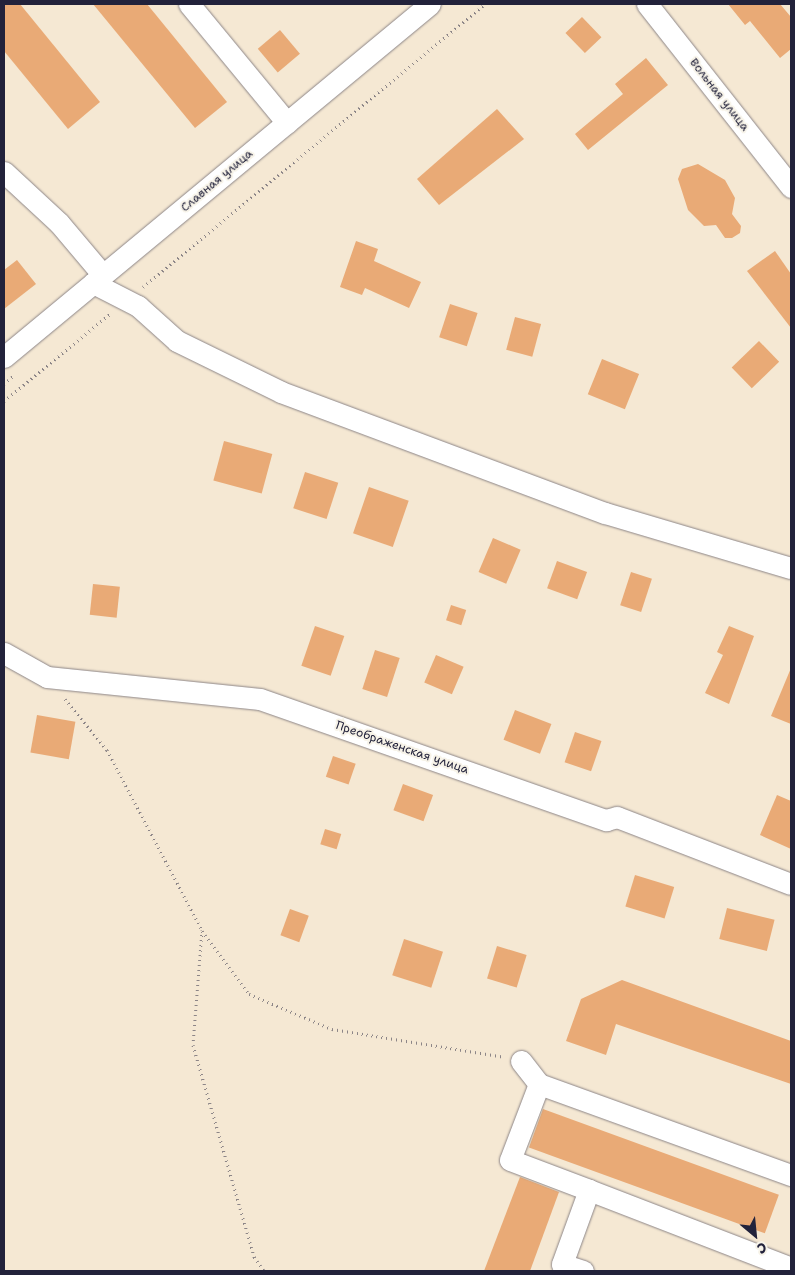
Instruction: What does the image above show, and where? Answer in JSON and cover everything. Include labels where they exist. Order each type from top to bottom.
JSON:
[{"type":"street","points":[[189,4],[287,123]]},
{"type":"street","name":"Славная улица","points":[[4,357],[430,4]]},
{"type":"street","name":"Вольная улица","points":[[647,4],[791,187]]},
{"type":"street","points":[[4,172],[59,223],[98,279],[126,300],[138,306],[177,341],[281,392],[605,513],[791,568]]},
{"type":"street","name":"Преображенская улица","points":[[4,653],[47,678],[260,699],[606,820],[617,818],[791,884]]},
{"type":"street","points":[[521,1061],[539,1084],[791,1175]]},
{"type":"street","points":[[539,1084],[510,1160],[791,1268]]},
{"type":"street","points":[[583,1271],[562,1264],[589,1190]]},
{"type":"path","points":[[4,401],[485,4]]},
{"type":"path","points":[[47,678],[107,750],[202,930],[249,994],[332,1029],[521,1061]]},
{"type":"path","points":[[202,930],[193,1046],[254,1257],[264,1271]]},
{"type":"building","points":[[4,4],[20,4],[100,102],[68,129],[4,51]]},
{"type":"building","points":[[93,4],[147,4],[227,102],[195,128]]},
{"type":"building","points":[[728,4],[780,4],[791,17],[791,49],[780,58],[750,21],[745,25]]},
{"type":"building","points":[[582,17],[601,37],[585,53],[565,33]]},
{"type":"building","points":[[280,30],[300,54],[278,72],[258,49]]},
{"type":"building","points":[[646,58],[668,85],[588,150],[575,134],[623,94],[615,84]]},
{"type":"building","points":[[497,109],[524,139],[439,205],[417,179]]},
{"type":"building","points":[[698,164],[725,180],[735,198],[732,214],[741,226],[740,233],[732,238],[725,238],[716,225],[704,226],[688,210],[678,179],[682,169]]},
{"type":"building","points":[[356,241],[378,249],[374,261],[421,282],[409,308],[365,288],[362,295],[340,287]]},
{"type":"building","points":[[775,251],[791,274],[791,328],[747,271]]},
{"type":"building","points":[[17,260],[36,284],[4,309],[4,270]]},
{"type":"building","points":[[450,304],[478,313],[467,346],[439,337]]},
{"type":"building","points":[[515,317],[541,324],[532,357],[506,350]]},
{"type":"building","points":[[759,341],[779,362],[752,388],[732,367]]},
{"type":"building","points":[[602,359],[639,374],[625,409],[588,394]]},
{"type":"building","points":[[224,441],[272,454],[262,494],[213,481]]},
{"type":"building","points":[[305,472],[338,483],[327,519],[293,508]]},
{"type":"building","points":[[369,487],[409,501],[393,547],[353,533]]},
{"type":"building","points":[[493,538],[521,550],[506,584],[479,572]]},
{"type":"building","points":[[557,561],[587,572],[577,599],[547,588]]},
{"type":"building","points":[[631,572],[652,579],[641,612],[620,605]]},
{"type":"building","points":[[93,584],[120,587],[117,618],[90,615]]},
{"type":"building","points":[[451,605],[466,610],[461,625],[446,620]]},
{"type":"building","points":[[315,626],[344,636],[331,676],[301,666]]},
{"type":"building","points":[[729,626],[754,636],[729,704],[705,693],[723,655],[717,652]]},
{"type":"building","points":[[375,650],[400,658],[387,697],[362,689]]},
{"type":"building","points":[[436,655],[464,667],[452,694],[424,683]]},
{"type":"building","points":[[791,668],[791,724],[771,716]]},
{"type":"building","points":[[515,710],[551,724],[540,754],[504,740]]},
{"type":"building","points":[[37,715],[75,722],[69,759],[30,752]]},
{"type":"building","points":[[575,732],[601,741],[591,771],[565,762]]},
{"type":"building","points":[[333,756],[356,764],[349,785],[326,777]]},
{"type":"building","points":[[403,784],[433,795],[423,821],[393,810]]},
{"type":"building","points":[[777,795],[791,801],[791,849],[760,835]]},
{"type":"building","points":[[325,829],[341,834],[337,849],[320,844]]},
{"type":"building","points":[[635,875],[674,887],[665,919],[625,907]]},
{"type":"building","points":[[727,908],[775,920],[767,951],[719,939]]},
{"type":"building","points":[[290,909],[309,916],[299,942],[280,935]]},
{"type":"building","points":[[404,939],[443,952],[431,988],[392,975]]},
{"type":"building","points":[[497,946],[527,955],[517,988],[487,979]]},
{"type":"building","points":[[622,980],[791,1041],[791,1084],[616,1024],[606,1055],[566,1041],[581,999]]},
{"type":"building","points":[[543,1109],[779,1195],[765,1233],[529,1148]]},
{"type":"building","points":[[520,1177],[559,1192],[530,1271],[484,1271]]}]
